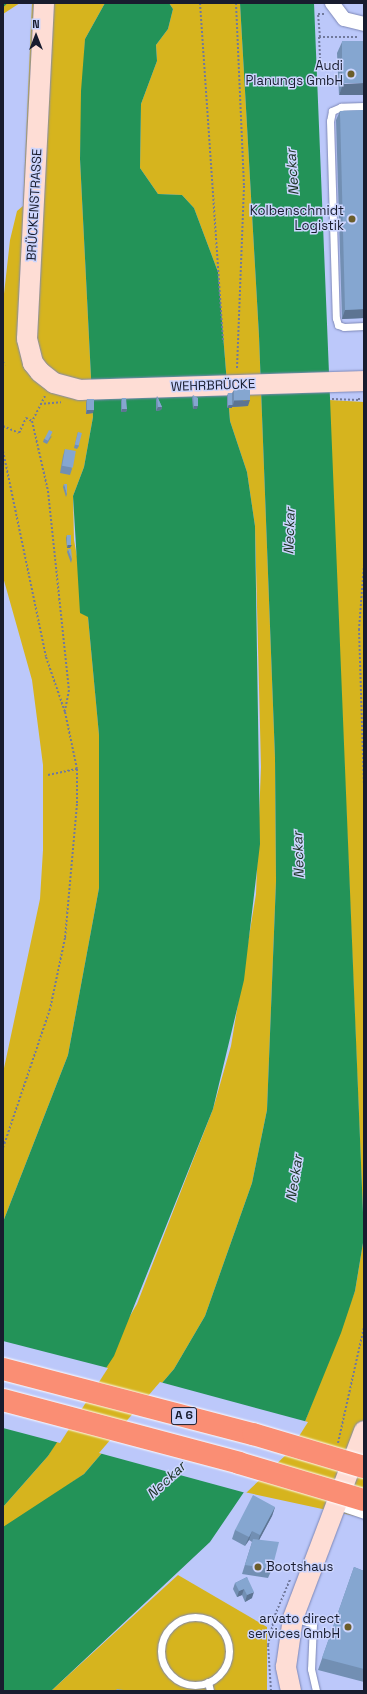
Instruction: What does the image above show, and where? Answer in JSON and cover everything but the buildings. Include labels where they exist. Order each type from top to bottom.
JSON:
[{"type":"highway","name":"A 6","points":[[3,1370],[254,1434],[364,1467]]},
{"type":"highway","name":"A 6","points":[[3,1400],[239,1463],[364,1500]]},
{"type":"main road","name":"BRÜCKENSTRASSE","points":[[44,3],[27,339],[33,363],[40,372],[66,389]]},
{"type":"main road","name":"WEHRBRÜCKE","points":[[66,389],[237,385],[362,385]]},
{"type":"main road","points":[[290,1691],[286,1667],[293,1618],[364,1431]]},
{"type":"street","points":[[335,9],[364,24]]},
{"type":"lane","points":[[364,106],[340,107],[332,111],[330,121],[336,318],[338,325],[344,327],[364,326]]},
{"type":"lane","points":[[336,1505],[364,1515]]},
{"type":"lane","points":[[187,1618],[212,1622],[222,1631],[228,1644],[225,1669],[208,1682],[192,1688],[174,1679],[166,1670],[161,1653],[165,1635],[174,1624],[187,1618]]},
{"type":"lane","points":[[293,1618],[313,1624],[311,1669],[316,1691]]},
{"type":"lane","points":[[208,1682],[210,1691]]},
{"type":"path","points":[[200,3],[224,342]]},
{"type":"path","points":[[236,3],[244,186],[237,385]]},
{"type":"path","points":[[318,14],[320,58]]},
{"type":"path","points":[[319,38],[364,37]]},
{"type":"path","points":[[332,399],[360,400],[362,385]]},
{"type":"path","points":[[40,404],[32,421],[48,491],[69,690],[65,712]]},
{"type":"path","points":[[3,426],[19,433],[26,418],[32,421]]},
{"type":"path","points":[[3,451],[46,657],[65,712],[77,769],[65,938],[38,1053],[3,1148]]},
{"type":"path","points":[[364,564],[359,628],[364,785]]},
{"type":"path","points":[[48,775],[77,769]]},
{"type":"path","points":[[337,1449],[364,1327]]},
{"type":"shaded area","points":[[3,3],[20,3],[3,14]]},
{"type":"shaded area","points":[[32,3],[105,3],[85,39],[80,159],[93,417],[84,467],[73,496],[74,540],[88,617],[99,735],[99,888],[68,1055],[3,1222],[3,1073],[40,899],[43,850],[43,765],[32,680],[3,577],[3,303],[10,240],[17,211],[23,206]]},
{"type":"shaded area","points":[[169,3],[240,3],[259,336],[275,758],[276,881],[267,1110],[252,1183],[205,1316],[174,1369],[84,1474],[6,1528],[3,1527],[3,1507],[48,1456],[137,1304],[213,1109],[231,1046],[256,894],[261,767],[255,526],[247,472],[230,421],[218,272],[194,208],[182,195],[158,194],[140,168],[141,104],[157,61],[156,45],[168,29],[173,9]]},
{"type":"shaded area","points":[[329,400],[364,402],[364,1237]]},
{"type":"shaded area","points":[[364,1237],[364,1518],[244,1492],[304,1424],[355,1291]]},
{"type":"shaded area","points":[[178,1575],[267,1627],[267,1691],[51,1691]]},
{"type":"water","points":[[105,3],[169,3],[173,9],[168,29],[156,45],[157,61],[141,104],[140,168],[158,194],[182,195],[194,208],[218,272],[230,421],[247,472],[255,526],[260,844],[244,980],[213,1109],[114,1356],[48,1456],[3,1507],[3,1222],[68,1055],[99,888],[99,735],[88,617],[80,613],[73,496],[84,467],[93,417],[80,159],[81,91],[85,39]]},
{"type":"water","name":"Neckar","points":[[240,3],[314,3],[364,1237],[355,1291],[341,1333],[304,1424],[288,1451],[244,1492],[210,1542],[51,1691],[3,1691],[3,1527],[84,1474],[174,1369],[205,1316],[252,1183],[267,1110],[276,881],[275,758],[259,336]]},
{"type":"pier","points":[[3,1341],[108,1368],[60,1443],[3,1428]]},
{"type":"pier","points":[[160,1382],[308,1422],[289,1452],[246,1493],[99,1453]]},
{"type":"place","name":"Audi Planungs GmbH","points":[[351,74]]},
{"type":"place","name":"Kolbenschmidt Logistik","points":[[352,219]]},
{"type":"place","name":"Bootshaus","points":[[258,1567]]},
{"type":"place","name":"arvato direct services GmbH","points":[[348,1627]]}]
